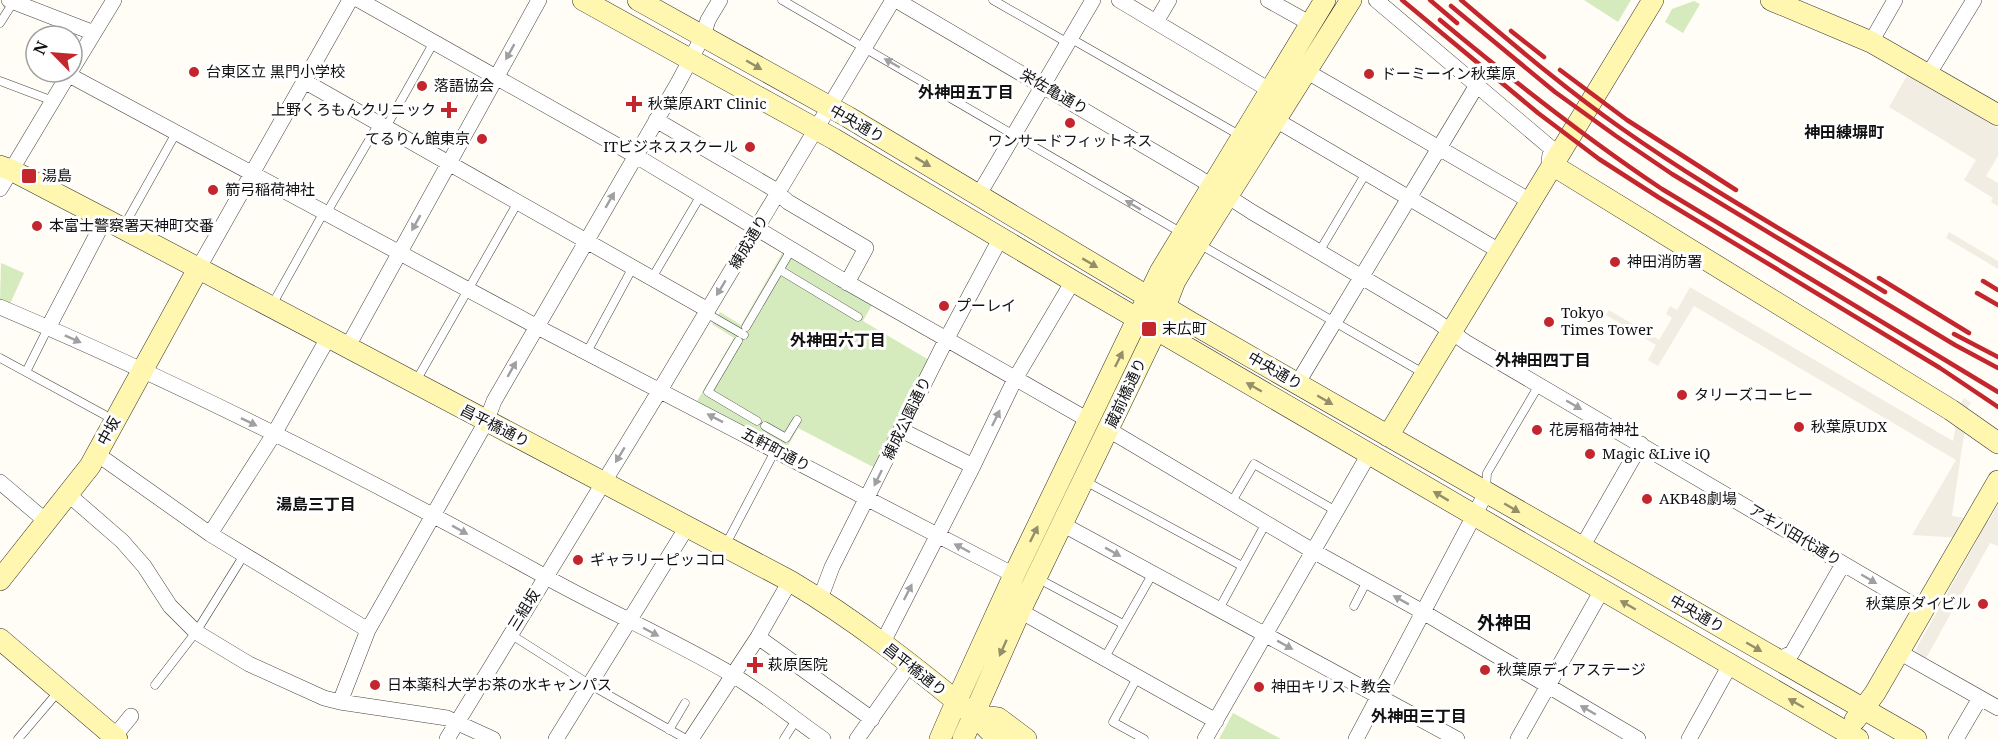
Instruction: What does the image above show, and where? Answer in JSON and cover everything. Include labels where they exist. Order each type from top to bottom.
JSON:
[{"type":"main road","name":"中央通り","points":[[583,0],[817,130],[1849,737]]},
{"type":"main road","name":"中央通り","points":[[638,0],[830,107],[1157,303],[1916,739]]},
{"type":"main road","name":"蔵前橋通り","points":[[1219,191],[1242,137],[1325,0]]},
{"type":"main road","name":"蔵前橋通り","points":[[940,739],[1014,575],[1156,330],[1160,272],[1190,239],[1219,191],[1275,120],[1351,0]]},
{"type":"main road","points":[[1388,436],[1653,0]]},
{"type":"main road","points":[[1772,0],[1871,42],[1998,115]]},
{"type":"main road","points":[[1554,166],[1941,404],[1998,443]]},
{"type":"main road","name":"昌平橋通り","points":[[6,168],[790,581],[820,599],[882,644],[973,715],[998,739]]},
{"type":"main road","name":"中坂","points":[[0,580],[69,495],[97,454],[198,269]]},
{"type":"main road","name":"蔵前橋通り","points":[[963,739],[1020,611],[1084,480],[1099,425],[1138,319],[1157,303]]},
{"type":"main road","points":[[1849,737],[1863,709],[1875,693],[1998,481]]},
{"type":"main road","points":[[0,639],[116,738]]},
{"type":"main road","name":"昌平橋通り","points":[[973,715],[998,718],[1026,739]]},
{"type":"street","points":[[84,49],[114,0]]},
{"type":"street","points":[[198,269],[350,0]]},
{"type":"street","points":[[359,0],[636,156],[846,283],[1099,425],[1312,551],[1423,612],[1633,738]]},
{"type":"street","points":[[347,348],[539,0]]},
{"type":"street","points":[[340,702],[368,630],[486,422],[494,401],[690,60],[720,0]]},
{"type":"street","name":"練成通り","points":[[604,482],[895,0]]},
{"type":"street","name":"栄佐亀通り","points":[[895,0],[1043,85],[1319,252]]},
{"type":"street","points":[[978,196],[1093,0]]},
{"type":"street","points":[[1119,0],[1271,91]]},
{"type":"street","points":[[1156,22],[1169,0]]},
{"type":"street","points":[[1268,0],[1311,24]]},
{"type":"street","points":[[1376,0],[1551,148],[1549,160],[1554,166]]},
{"type":"street","points":[[1871,42],[1895,0]]},
{"type":"street","points":[[1928,75],[1974,0]]},
{"type":"street","points":[[12,1],[94,33]]},
{"type":"street","points":[[1306,70],[1532,202]]},
{"type":"street","name":"五軒町通り","points":[[84,80],[176,133],[399,253],[1014,575]]},
{"type":"street","points":[[304,81],[707,311]]},
{"type":"street","points":[[0,189],[6,168],[63,84]]},
{"type":"street","points":[[1297,384],[1477,85]]},
{"type":"street","points":[[656,120],[779,192],[788,202],[867,248],[846,283]]},
{"type":"street","points":[[1275,120],[1501,252]]},
{"type":"street","points":[[48,328],[113,224]]},
{"type":"street","name":"練成公園通り","points":[[820,599],[832,567],[946,340],[1000,239]]},
{"type":"street","name":"アキバ田代通り","points":[[1319,252],[1467,343],[1922,610]]},
{"type":"street","points":[[882,644],[1015,379],[1073,281]]},
{"type":"street","points":[[0,307],[142,370],[433,515],[545,577],[733,675],[823,739]]},
{"type":"street","points":[[210,534],[274,434],[328,338]]},
{"type":"street","points":[[901,430],[973,466]]},
{"type":"street","points":[[1582,547],[1641,444]]},
{"type":"street","points":[[97,454],[210,534],[368,630]]},
{"type":"street","points":[[1205,739],[1369,454]]},
{"type":"street","points":[[0,482],[47,522]]},
{"type":"street","name":"三組坂","points":[[447,739],[604,482]]},
{"type":"street","points":[[1356,739],[1486,493]]},
{"type":"street","points":[[69,495],[122,541],[144,566],[170,606],[196,632],[249,664],[324,698],[447,718],[493,739]]},
{"type":"street","points":[[1062,524],[1457,739]]},
{"type":"street","points":[[556,739],[687,527]]},
{"type":"street","points":[[1777,660],[1792,652],[1843,564]]},
{"type":"street","points":[[692,739],[758,637],[790,581]]},
{"type":"street","points":[[1518,739],[1602,590]]},
{"type":"street","points":[[1020,611],[1216,721]]},
{"type":"street","points":[[758,637],[872,719]]},
{"type":"street","points":[[1899,652],[1998,708]]},
{"type":"street","points":[[858,739],[909,665]]},
{"type":"street","points":[[1689,739],[1730,665]]},
{"type":"street","points":[[1956,739],[1980,698]]},
{"type":"street","points":[[116,738],[131,716]]},
{"type":"lane","points":[[782,0],[1426,375]]},
{"type":"lane","points":[[993,0],[1242,137]]},
{"type":"lane","points":[[0,23],[12,1]]},
{"type":"lane","points":[[271,307],[324,213],[330,207],[434,42]]},
{"type":"lane","points":[[0,81],[53,101]]},
{"type":"lane","points":[[113,224],[176,133]]},
{"type":"lane","points":[[1319,252],[1366,173]]},
{"type":"lane","points":[[652,278],[701,195]]},
{"type":"lane","points":[[414,384],[519,202]]},
{"type":"lane","points":[[757,421],[708,392],[792,250]]},
{"type":"lane","points":[[587,352],[633,267]]},
{"type":"lane","points":[[780,270],[858,316]]},
{"type":"lane","points":[[707,311],[743,334]]},
{"type":"lane","points":[[26,372],[48,328]]},
{"type":"lane","points":[[0,358],[115,421]]},
{"type":"lane","points":[[1486,493],[1487,473],[1539,385]]},
{"type":"lane","points":[[765,426],[786,438],[797,420]]},
{"type":"lane","points":[[724,547],[776,449]]},
{"type":"lane","points":[[1231,503],[1254,464],[1336,511]]},
{"type":"lane","points":[[1084,480],[1242,566]]},
{"type":"lane","points":[[1218,609],[1266,523]]},
{"type":"lane","points":[[155,685],[196,632],[244,555]]},
{"type":"lane","points":[[1104,659],[1153,573]]},
{"type":"lane","points":[[1036,577],[1123,624]]},
{"type":"lane","points":[[1354,606],[1367,581]]},
{"type":"lane","points":[[510,634],[590,684],[686,739]]},
{"type":"lane","points":[[1137,678],[1113,722],[1144,739]]},
{"type":"lane","points":[[18,739],[59,691]]},
{"type":"lane","points":[[669,730],[685,704]]},
{"type":"lane","points":[[784,739],[796,720]]},
{"type":"green space","points":[[1584,0],[1631,0],[1618,22]]},
{"type":"green space","points":[[1694,1],[1700,4],[1683,33],[1665,22],[1672,9]]},
{"type":"green space","points":[[783,252],[872,305],[863,321],[929,360],[875,468],[798,428],[787,448],[697,401],[734,338],[712,324],[720,312],[741,325]]},
{"type":"green space","points":[[1,263],[24,273],[9,306],[0,302]]},
{"type":"green space","points":[[1233,713],[1281,739],[1219,739]]},
{"type":"shaded area","points":[[1908,74],[1998,128],[1998,156],[1986,176],[1998,183],[1998,206],[1991,202],[1993,198],[1964,180],[1976,160],[1889,107]]},
{"type":"shaded area","points":[[1949,232],[1998,261],[1998,269],[1946,238]]},
{"type":"shaded area","points":[[1690,287],[1953,441],[1959,406],[1964,398],[1971,403],[1968,407],[1952,516],[1989,521],[1998,505],[1998,546],[1990,543],[1925,660],[1915,652],[1917,647],[1978,539],[1912,535],[1956,460],[1694,306],[1658,366],[1648,360],[1656,345],[1606,315],[1609,310],[1659,340],[1672,318],[1666,314],[1670,306],[1677,310]]},
{"type":"railway","points":[[1402,0],[1538,113],[1599,159],[1940,368],[1998,407]]},
{"type":"railway","points":[[1430,0],[1457,23]]},
{"type":"railway","points":[[1461,0],[1559,82],[1621,128],[1719,192],[1885,292]]},
{"type":"railway","points":[[1451,6],[1555,92],[1672,174],[1955,345],[1998,368]]},
{"type":"railway","points":[[1440,20],[1549,108],[1662,189],[1998,392]]},
{"type":"railway","points":[[1511,31],[1544,57]]},
{"type":"railway","points":[[1560,70],[1627,120],[1736,190]]},
{"type":"railway","points":[[1879,278],[1969,333]]},
{"type":"railway","points":[[1983,281],[1998,290]]},
{"type":"railway","points":[[1977,293],[1998,305]]},
{"type":"railway","points":[[1954,334],[1998,357]]},
{"type":"place","name":"台東区立 黒門小学校","points":[[194,72]]},
{"type":"place","name":"ドーミーイン秋葉原","points":[[1369,74]]},
{"type":"place","name":"落語協会","points":[[422,86]]},
{"type":"place","name":"秋葉原ART Clinic","points":[[634,104]]},
{"type":"place","name":"上野くろもんクリニック","points":[[449,110]]},
{"type":"place","name":"ワンサードフィットネス","points":[[1070,123]]},
{"type":"place","name":"てるりん館東京","points":[[482,139]]},
{"type":"place","name":"ITビジネススクール","points":[[750,147]]},
{"type":"place","name":"湯島","points":[[29,176]]},
{"type":"place","name":"箭弓稲荷神社","points":[[213,190]]},
{"type":"place","name":"本富士警察署天神町交番","points":[[37,226]]},
{"type":"place","name":"神田消防署","points":[[1615,262]]},
{"type":"place","name":"プーレイ","points":[[944,306]]},
{"type":"place","name":"Tokyo Times Tower","points":[[1549,322]]},
{"type":"place","name":"末広町","points":[[1149,329]]},
{"type":"place","name":"タリーズコーヒー","points":[[1682,395]]},
{"type":"place","name":"秋葉原UDX","points":[[1799,427]]},
{"type":"place","name":"花房稲荷神社","points":[[1537,430]]},
{"type":"place","name":"Magic &Live iQ","points":[[1590,454]]},
{"type":"place","name":"AKB48劇場","points":[[1647,499]]},
{"type":"place","name":"ギャラリーピッコロ","points":[[578,560]]},
{"type":"place","name":"秋葉原ダイビル","points":[[1983,604]]},
{"type":"place","name":"萩原医院","points":[[755,665]]},
{"type":"place","name":"秋葉原ディアステージ","points":[[1485,670]]},
{"type":"place","name":"日本薬科大学お茶の水キャンパス","points":[[375,685]]},
{"type":"place","name":"神田キリスト教会","points":[[1259,687]]},
{"type":"district","name":"外神田五丁目","points":[[966,92]]},
{"type":"district","name":"神田練塀町","points":[[1844,132]]},
{"type":"district","name":"外神田六丁目","points":[[838,340]]},
{"type":"district","name":"外神田四丁目","points":[[1543,360]]},
{"type":"district","name":"湯島三丁目","points":[[316,504]]},
{"type":"district","name":"外神田","points":[[1504,623]]},
{"type":"district","name":"外神田三丁目","points":[[1419,716]]}]
